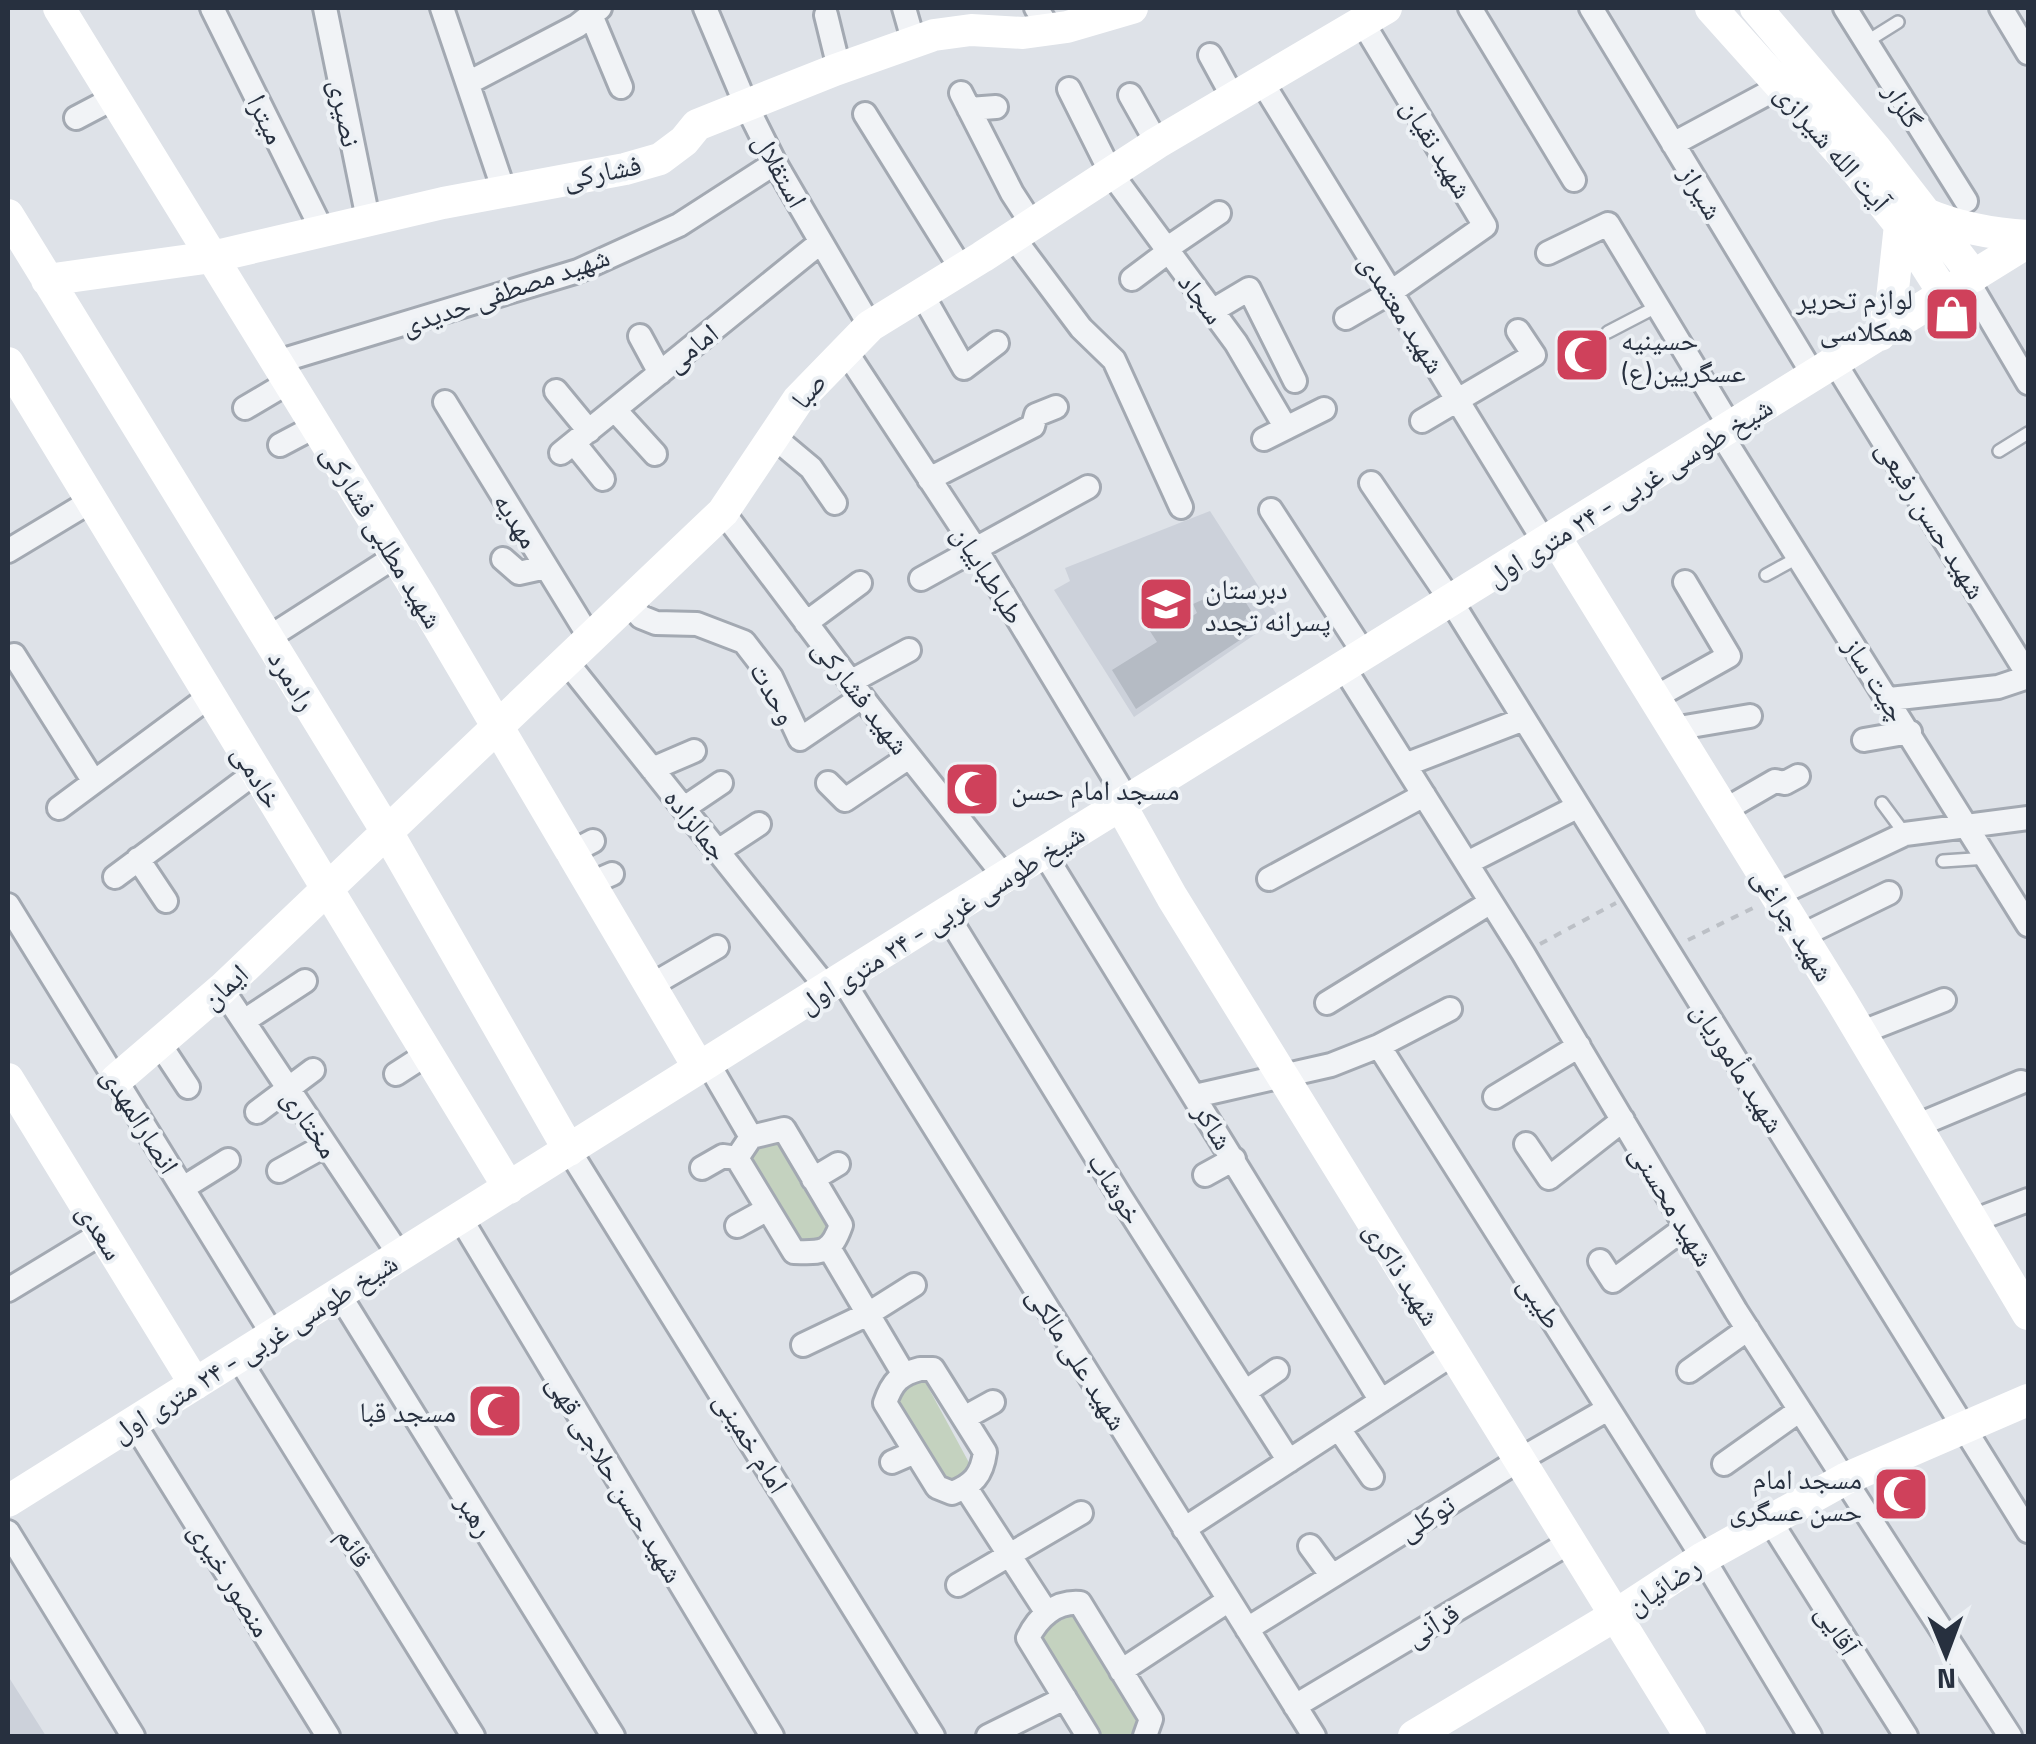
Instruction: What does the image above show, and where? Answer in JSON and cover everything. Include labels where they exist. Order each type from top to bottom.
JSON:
[{"type":"street","name":"شهید مطلبی فشارکی","points":[[59,8],[283,372],[318,444],[396,556],[496,728],[582,847],[601,879],[650,986],[704,1066]]},
{"type":"street","name":"میترا","points":[[212,8],[322,230]]},
{"type":"street","name":"نصیری","points":[[325,8],[368,219]]},
{"type":"street","points":[[447,8],[504,191]]},
{"type":"street","name":"استقلال","points":[[706,8],[775,162],[870,326]]},
{"type":"street","points":[[904,8],[914,42]]},
{"type":"street","name":"فشارکی","points":[[47,280],[212,257],[368,219],[660,159],[697,125],[914,42],[971,30],[1023,33],[1043,18],[1132,8]]},
{"type":"street","points":[[1470,8],[1574,180]]},
{"type":"street","name":"شیراز","points":[[1592,8],[1673,144],[1824,370]]},
{"type":"street","name":"آیت الله شیرازی","points":[[1711,8],[1781,86],[1886,185],[1962,284]]},
{"type":"street","points":[[1756,8],[1886,185]]},
{"type":"street","name":"گلزار","points":[[1845,8],[1966,202]]},
{"type":"street","points":[[2000,8],[2028,53]]},
{"type":"street","points":[[468,83],[577,26],[596,11],[621,87]]},
{"type":"street","points":[[826,15],[839,68]]},
{"type":"street","name":"صبا","points":[[328,890],[723,512],[798,400],[870,326],[1363,16]]},
{"type":"street","name":"شهید نقیان","points":[[1363,16],[1484,226],[1391,292]]},
{"type":"street","name":"شهید معتمدی","points":[[1210,55],[1248,90],[1391,292],[1550,540]]},
{"type":"street","points":[[1673,144],[1781,86]]},
{"type":"street","name":"سجاد","points":[[1069,89],[1111,172],[1236,343],[1286,428]]},
{"type":"street","points":[[1130,95],[1157,143]]},
{"type":"street","points":[[76,118],[114,98]]},
{"type":"street","points":[[996,107],[965,101],[1012,193],[1023,230],[1081,328],[1114,360],[1181,507]]},
{"type":"street","points":[[866,114],[962,270]]},
{"type":"street","name":"شهید مصطفی حدیدی","points":[[245,408],[283,372],[578,270],[679,225],[775,162]]},
{"type":"street","points":[[1132,278],[1219,213]]},
{"type":"street","name":"رادمرد","points":[[8,215],[16,249],[47,280],[268,638],[387,832],[569,1150]]},
{"type":"street","points":[[1880,335],[1913,219],[2028,239]]},
{"type":"street","name":"چیت ساز","points":[[1548,252],[1608,224],[1799,557],[2028,925]]},
{"type":"street","name":"شیخ طوسی غربی - ۲۴ متری اول","points":[[8,1501],[946,913],[1962,284],[2028,239]]},
{"type":"street","name":"امامی","points":[[575,442],[821,242]]},
{"type":"street","points":[[1962,284],[2028,383]]},
{"type":"street","points":[[1212,311],[1249,290],[1295,381]]},
{"type":"street","points":[[1346,318],[1391,292]]},
{"type":"street","points":[[922,294],[964,368],[997,343]]},
{"type":"street","points":[[1422,421],[1534,355],[1518,330]]},
{"type":"street","points":[[640,336],[660,373]]},
{"type":"street","name":"طباطباییان","points":[[845,350],[976,551],[1124,803]]},
{"type":"street","name":"خادمی","points":[[8,364],[16,398],[91,500],[509,1188]]},
{"type":"street","name":"شهید حسن رفیعی","points":[[1824,370],[2028,676]]},
{"type":"street","points":[[556,391],[575,442],[603,479]]},
{"type":"street","name":"مهدیه","points":[[445,402],[546,567],[578,650]]},
{"type":"street","points":[[929,479],[1033,426],[1036,415],[1056,407]]},
{"type":"street","points":[[1264,439],[1324,409]]},
{"type":"street","points":[[615,410],[656,454]]},
{"type":"street","points":[[774,437],[811,468],[835,502]]},
{"type":"street","points":[[280,445],[318,444]]},
{"type":"street","name":"شهید مأموریان","points":[[1371,483],[1451,602],[2028,1530]]},
{"type":"street","points":[[921,579],[1088,487]]},
{"type":"street","points":[[8,551],[91,500]]},
{"type":"street","name":"شهید محسنی","points":[[1271,510],[1355,661],[1405,765],[1523,953],[1748,1329],[2010,1736]]},
{"type":"street","name":"شهید فشارکی","points":[[723,512],[856,690],[1005,877]]},
{"type":"street","name":"شهید چراغی","points":[[1550,540],[1724,811],[2028,1314]]},
{"type":"street","points":[[268,638],[396,556]]},
{"type":"street","points":[[503,559],[519,573],[546,567]]},
{"type":"street","points":[[806,623],[860,582]]},
{"type":"street","points":[[1654,698],[1729,656],[1685,582]]},
{"type":"street","name":"وحدت","points":[[628,602],[641,617],[656,623],[698,624],[744,642],[771,677],[800,738],[856,690]]},
{"type":"street","name":"جمالزاده","points":[[578,650],[652,769],[835,984]]},
{"type":"street","points":[[856,690],[909,650]]},
{"type":"street","points":[[14,655],[94,782]]},
{"type":"street","points":[[1890,699],[1998,687],[2028,676]]},
{"type":"street","points":[[58,808],[210,696]]},
{"type":"street","points":[[1673,729],[1750,716]]},
{"type":"street","points":[[1405,765],[1524,719]]},
{"type":"street","points":[[1864,740],[1910,732]]},
{"type":"street","points":[[652,769],[694,750]]},
{"type":"street","points":[[828,783],[845,800],[910,757]]},
{"type":"street","points":[[115,876],[256,772]]},
{"type":"street","points":[[1724,811],[1776,781],[1785,783],[1798,776]]},
{"type":"street","points":[[684,808],[721,784]]},
{"type":"street","points":[[1269,879],[1424,794]]},
{"type":"street","name":"شهید ذاکری","points":[[1124,803],[1172,897],[1690,1736]]},
{"type":"street","points":[[1466,863],[1578,807]]},
{"type":"street","points":[[1776,896],[1905,834],[2028,818]]},
{"type":"street","points":[[718,851],[759,824]]},
{"type":"street","name":"شاکر","points":[[1044,853],[1381,1401]]},
{"type":"street","points":[[138,859],[166,902]]},
{"type":"street","name":"ایمان","points":[[116,1080],[328,890]]},
{"type":"street","points":[[1801,936],[1890,893]]},
{"type":"street","points":[[1326,1003],[1491,902]]},
{"type":"street","name":"انصارالمهدی","points":[[8,906],[274,1335]]},
{"type":"street","name":"خوشاب","points":[[946,913],[1289,1461]]},
{"type":"street","points":[[650,986],[718,947]]},
{"type":"street","points":[[244,1021],[305,981]]},
{"type":"street","name":"شهید علی مالکی","points":[[835,984],[1314,1736]]},
{"type":"street","name":"مختاری","points":[[222,989],[400,1256]]},
{"type":"street","points":[[1860,1032],[1944,1000]]},
{"type":"street","points":[[1194,1096],[1331,1065],[1379,1046],[1450,1009]]},
{"type":"street","points":[[159,1043],[188,1087]]},
{"type":"street","name":"طیبی","points":[[1379,1046],[1703,1558],[1810,1736]]},
{"type":"street","points":[[1494,1097],[1579,1046]]},
{"type":"street","points":[[396,1074],[427,1054]]},
{"type":"street","points":[[704,1066],[751,1137]]},
{"type":"street","points":[[257,1112],[313,1070]]},
{"type":"street","name":"سعدی","points":[[8,1079],[195,1384]]},
{"type":"street","points":[[1916,1126],[2021,1082]]},
{"type":"street","points":[[1526,1144],[1550,1178],[1622,1120]]},
{"type":"street","points":[[784,1130],[841,1225],[834,1244],[794,1252],[738,1158],[751,1137],[784,1130]]},
{"type":"street","points":[[279,1171],[326,1145]]},
{"type":"street","name":"امام خمینی","points":[[569,1150],[932,1736]]},
{"type":"street","points":[[702,1168],[724,1156],[738,1158]]},
{"type":"street","points":[[1205,1176],[1234,1159]]},
{"type":"street","points":[[183,1188],[228,1160]]},
{"type":"street","points":[[814,1179],[838,1164]]},
{"type":"street","points":[[1973,1221],[2028,1200]]},
{"type":"street","points":[[737,1226],[768,1208]]},
{"type":"street","name":"شهید حسن حلاجی قهی","points":[[461,1219],[772,1736]]},
{"type":"street","points":[[1600,1260],[1613,1282],[1686,1227]]},
{"type":"street","points":[[8,1290],[102,1233]]},
{"type":"street","points":[[829,1248],[903,1373]]},
{"type":"street","points":[[803,1345],[868,1314],[914,1285]]},
{"type":"street","name":"رهبر","points":[[339,1294],[613,1736]]},
{"type":"street","points":[[1689,1371],[1748,1329]]},
{"type":"street","points":[[1184,1529],[1453,1354]]},
{"type":"street","name":"قائم","points":[[238,1358],[472,1736]]},
{"type":"street","points":[[933,1369],[964,1418],[985,1452],[983,1468],[966,1488],[952,1493],[936,1486],[885,1403],[889,1390],[903,1373],[933,1369]]},
{"type":"street","points":[[1245,1392],[1277,1370]]},
{"type":"street","name":"رضائیان","points":[[1414,1736],[1703,1558],[1845,1479],[2028,1400]]},
{"type":"street","points":[[964,1418],[993,1402]]},
{"type":"street","name":"توکلی","points":[[1247,1629],[1608,1409]]},
{"type":"street","points":[[1724,1464],[1800,1410]]},
{"type":"street","name":"منصور خیری","points":[[133,1422],[328,1736]]},
{"type":"street","points":[[1338,1428],[1372,1477]]},
{"type":"street","points":[[892,1462],[915,1452]]},
{"type":"street","points":[[966,1488],[1047,1614]]},
{"type":"street","points":[[958,1586],[1081,1512]]},
{"type":"street","name":"آقایی","points":[[1770,1522],[1906,1736]]},
{"type":"street","points":[[8,1532],[133,1736]]},
{"type":"street","name":"قرآنی","points":[[1294,1706],[1570,1542]]},
{"type":"street","points":[[1310,1546],[1332,1576]]},
{"type":"street","points":[[1121,1670],[1229,1600]]},
{"type":"street","points":[[1088,1736],[1028,1638],[1047,1614],[1062,1604],[1080,1603],[1150,1719],[1144,1736]]},
{"type":"street","points":[[988,1736],[1065,1698]]},
{"type":"lane","points":[[1866,42],[1898,22]]},
{"type":"lane","points":[[1608,332],[1658,306]]},
{"type":"lane","points":[[1999,450],[2028,434]]},
{"type":"lane","points":[[1766,575],[1799,557]]},
{"type":"lane","points":[[1882,802],[1905,834]]},
{"type":"lane","points":[[1943,861],[1988,858]]},
{"type":"path","points":[[1523,953],[1631,894]]},
{"type":"path","points":[[1665,949],[1711,931],[1776,896]]},
{"type":"shaded area","name":"دبرستان پسرانه تجدد","points":[[1210,511],[1279,618],[1134,717],[1054,590],[1070,581],[1065,568]]},
{"type":"shaded area","points":[[8,1676],[46,1736],[8,1736]]},
{"type":"green space","points":[[777,1141],[828,1229],[822,1240],[799,1245],[747,1160],[759,1146]]},
{"type":"green space","points":[[922,1376],[973,1470],[956,1483],[946,1484],[895,1399],[909,1382]]},
{"type":"green space","points":[[1075,1612],[1140,1726],[1134,1736],[1100,1736],[1039,1634]]},
{"type":"building","points":[[1224,590],[1230,602],[1241,595],[1253,614],[1243,621],[1249,634],[1136,709],[1112,670],[1157,642],[1148,628],[1173,614],[1180,624],[1197,613],[1193,604]]},
{"type":"place","name":"لوازم تحریر همکلاسی","points":[[1952,314]]},
{"type":"place","name":"حسینیه عسگریین(ع)","points":[[1582,355]]},
{"type":"place","name":"دبرستان پسرانه تجدد","points":[[1166,604]]},
{"type":"place","name":"مسجد امام حسن","points":[[972,789]]},
{"type":"place","name":"مسجد قبا","points":[[495,1411]]},
{"type":"place","name":"مسجد امام حسن عسگری","points":[[1901,1494]]}]
